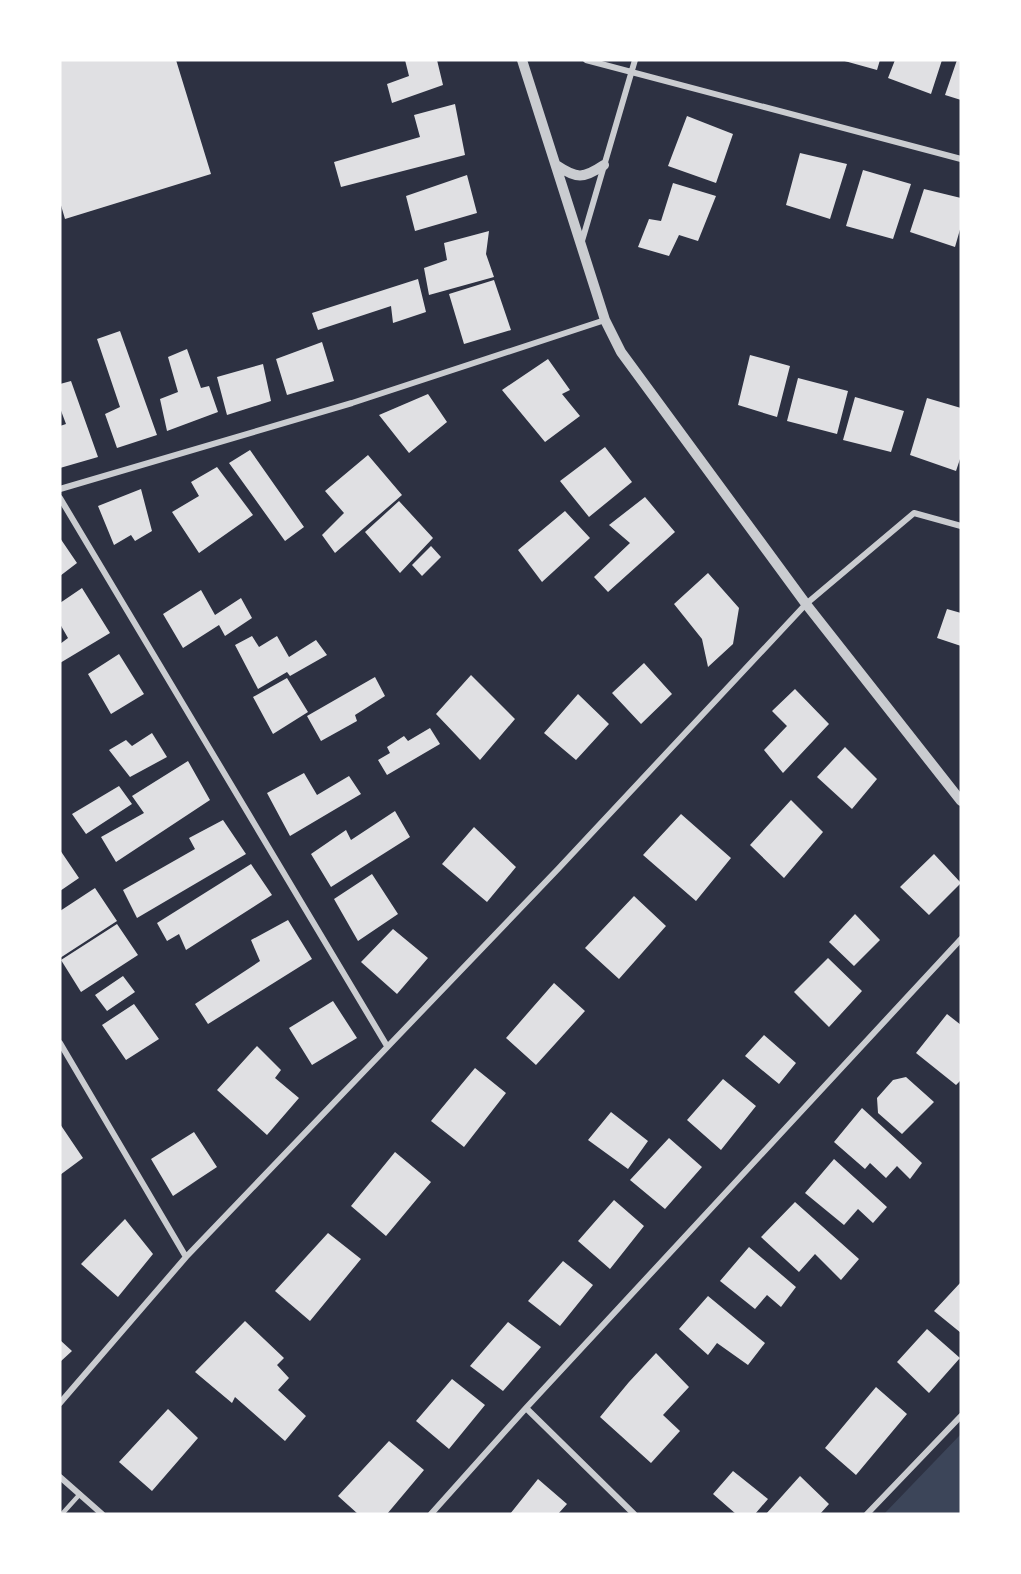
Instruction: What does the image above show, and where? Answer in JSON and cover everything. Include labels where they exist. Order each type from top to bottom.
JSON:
[{"type":"street","points":[[522,60],[605,320],[621,352],[806,604],[961,801]]},
{"type":"street","points":[[586,60],[961,159]]},
{"type":"street","points":[[581,243],[635,60]]},
{"type":"street","points":[[556,165],[572,175],[580,176],[591,174],[604,165]]},
{"type":"street","points":[[60,489],[352,403],[605,320]]},
{"type":"street","points":[[60,498],[387,1046]]},
{"type":"street","points":[[60,1403],[186,1257],[558,869],[806,604],[914,513],[961,526]]},
{"type":"street","points":[[431,1514],[526,1408],[961,939]]},
{"type":"street","points":[[60,1043],[186,1257]]},
{"type":"street","points":[[526,1408],[634,1514]]},
{"type":"street","points":[[867,1514],[961,1416]]},
{"type":"street","points":[[60,1477],[102,1514]]},
{"type":"lane","points":[[62,1514],[80,1494]]},
{"type":"shaded area","points":[[961,1434],[961,1514],[884,1514]]},
{"type":"building","points":[[60,60],[176,60],[211,174],[65,219],[60,202]]},
{"type":"building","points":[[405,60],[437,60],[443,85],[392,103],[387,84],[409,76]]},
{"type":"building","points":[[841,60],[880,60],[877,70]]},
{"type":"building","points":[[895,60],[942,60],[931,94],[888,78]]},
{"type":"building","points":[[957,60],[961,60],[961,100],[945,95]]},
{"type":"building","points":[[455,104],[465,155],[341,187],[334,162],[420,137],[414,115]]},
{"type":"building","points":[[687,116],[733,134],[716,183],[668,166]]},
{"type":"building","points":[[800,153],[847,164],[830,219],[786,205]]},
{"type":"building","points":[[863,170],[911,184],[893,239],[846,226]]},
{"type":"building","points":[[467,175],[477,213],[415,231],[406,196]]},
{"type":"building","points":[[673,183],[716,196],[698,241],[679,235],[669,256],[638,247],[649,219],[661,221]]},
{"type":"building","points":[[924,189],[961,198],[961,226],[955,247],[910,232]]},
{"type":"building","points":[[489,231],[486,254],[494,277],[429,295],[424,268],[447,260],[444,243]]},
{"type":"building","points":[[418,279],[426,312],[393,323],[391,306],[318,330],[312,313]]},
{"type":"building","points":[[494,280],[511,330],[464,344],[449,294]]},
{"type":"building","points":[[120,331],[157,435],[117,448],[105,414],[120,407],[97,339]]},
{"type":"building","points":[[322,342],[334,381],[287,395],[276,359]]},
{"type":"building","points":[[187,349],[201,388],[209,386],[218,412],[167,431],[160,399],[178,392],[168,357]]},
{"type":"building","points":[[750,355],[790,366],[777,417],[738,405]]},
{"type":"building","points":[[548,359],[570,390],[562,394],[580,416],[545,442],[502,390]]},
{"type":"building","points":[[263,364],[271,401],[227,415],[217,377]]},
{"type":"building","points":[[798,378],[848,391],[837,434],[787,421]]},
{"type":"building","points":[[71,381],[98,457],[60,468],[60,426],[66,424],[60,408],[60,384]]},
{"type":"building","points":[[428,394],[447,422],[409,453],[379,415]]},
{"type":"building","points":[[855,397],[904,411],[891,452],[843,440]]},
{"type":"building","points":[[927,398],[961,408],[961,456],[956,471],[910,455]]},
{"type":"building","points":[[605,447],[632,482],[589,517],[560,481]]},
{"type":"building","points":[[250,450],[304,527],[285,541],[229,463]]},
{"type":"building","points":[[368,455],[402,495],[335,553],[322,535],[344,513],[325,491]]},
{"type":"building","points":[[217,467],[253,515],[199,553],[172,512],[199,496],[191,482]]},
{"type":"building","points":[[141,489],[152,531],[135,541],[131,535],[114,545],[98,506]]},
{"type":"building","points":[[645,497],[675,532],[608,592],[594,577],[630,543],[609,525]]},
{"type":"building","points":[[399,501],[433,538],[400,573],[365,532]]},
{"type":"building","points":[[565,511],[590,538],[542,582],[518,550]]},
{"type":"building","points":[[60,538],[77,563],[60,576]]},
{"type":"building","points":[[431,546],[441,557],[422,576],[412,565]]},
{"type":"building","points":[[708,573],[739,608],[733,644],[708,667],[702,639],[674,604]]},
{"type":"building","points":[[82,588],[110,633],[60,663],[60,644],[68,638],[60,624],[60,603]]},
{"type":"building","points":[[201,590],[215,615],[241,598],[252,618],[225,636],[219,625],[183,648],[163,614]]},
{"type":"building","points":[[947,609],[961,613],[961,646],[937,638]]},
{"type":"building","points":[[252,636],[259,647],[277,636],[289,657],[316,640],[327,655],[290,676],[287,672],[258,689],[235,645]]},
{"type":"building","points":[[119,654],[144,694],[111,714],[88,674]]},
{"type":"building","points":[[644,663],[672,694],[641,724],[612,693]]},
{"type":"building","points":[[471,675],[515,719],[480,760],[436,714]]},
{"type":"building","points":[[375,677],[385,696],[355,715],[357,721],[321,741],[307,716]]},
{"type":"building","points":[[287,678],[308,712],[273,734],[253,697]]},
{"type":"building","points":[[795,689],[829,724],[783,773],[764,750],[787,726],[772,711]]},
{"type":"building","points":[[578,694],[609,724],[576,760],[544,733]]},
{"type":"building","points":[[430,728],[440,744],[387,775],[378,760],[390,753],[387,747],[404,736],[408,741]]},
{"type":"building","points":[[152,733],[167,757],[130,777],[109,750],[126,740],[132,746]]},
{"type":"building","points":[[845,747],[877,779],[852,809],[817,777]]},
{"type":"building","points":[[188,761],[210,800],[116,862],[101,837],[144,813],[132,796]]},
{"type":"building","points":[[304,773],[317,795],[349,776],[361,794],[290,836],[267,793]]},
{"type":"building","points":[[119,786],[132,804],[86,834],[72,814]]},
{"type":"building","points":[[791,800],[823,832],[784,878],[750,845]]},
{"type":"building","points":[[395,811],[410,837],[331,887],[311,854],[346,830],[351,840]]},
{"type":"building","points":[[681,814],[731,858],[696,901],[643,855]]},
{"type":"building","points":[[223,820],[246,854],[137,918],[123,890],[195,849],[189,838]]},
{"type":"building","points":[[474,827],[516,867],[487,902],[442,864]]},
{"type":"building","points":[[60,850],[79,878],[60,891]]},
{"type":"building","points":[[934,854],[961,883],[929,915],[900,887]]},
{"type":"building","points":[[251,864],[272,895],[186,950],[179,934],[167,941],[157,923]]},
{"type":"building","points":[[372,874],[398,914],[358,941],[334,899]]},
{"type":"building","points":[[95,888],[117,921],[60,958],[60,911]]},
{"type":"building","points":[[634,896],[666,926],[619,979],[585,948]]},
{"type":"building","points":[[855,914],[880,940],[854,966],[829,942]]},
{"type":"building","points":[[288,920],[312,959],[208,1024],[195,1004],[260,961],[251,940]]},
{"type":"building","points":[[117,924],[138,955],[81,992],[61,960]]},
{"type":"building","points":[[393,929],[428,958],[397,994],[361,962]]},
{"type":"building","points":[[828,958],[862,991],[829,1027],[794,992]]},
{"type":"building","points":[[123,976],[135,992],[107,1011],[95,995]]},
{"type":"building","points":[[554,983],[585,1011],[536,1065],[506,1038]]},
{"type":"building","points":[[333,1001],[357,1038],[312,1065],[289,1028]]},
{"type":"building","points":[[134,1004],[159,1039],[126,1060],[102,1025]]},
{"type":"building","points":[[947,1014],[961,1025],[961,1080],[956,1085],[916,1053]]},
{"type":"building","points":[[764,1035],[796,1063],[779,1084],[745,1056]]},
{"type":"building","points":[[257,1046],[281,1070],[275,1078],[299,1098],[267,1135],[217,1090]]},
{"type":"building","points":[[475,1068],[506,1093],[464,1147],[431,1121]]},
{"type":"building","points":[[906,1077],[934,1102],[902,1134],[878,1113],[877,1098],[893,1080]]},
{"type":"building","points":[[723,1079],[756,1106],[721,1150],[687,1120]]},
{"type":"building","points":[[862,1108],[922,1163],[910,1179],[897,1166],[886,1178],[870,1163],[865,1169],[834,1142]]},
{"type":"building","points":[[611,1112],[648,1141],[628,1169],[588,1140]]},
{"type":"building","points":[[60,1124],[83,1158],[60,1175]]},
{"type":"building","points":[[194,1132],[217,1167],[173,1196],[151,1159]]},
{"type":"building","points":[[669,1138],[702,1167],[665,1209],[630,1180]]},
{"type":"building","points":[[395,1152],[431,1182],[386,1236],[351,1206]]},
{"type":"building","points":[[834,1159],[887,1207],[873,1223],[858,1209],[844,1225],[805,1193]]},
{"type":"building","points":[[614,1200],[644,1226],[610,1269],[578,1241]]},
{"type":"building","points":[[795,1202],[859,1259],[841,1280],[815,1254],[799,1272],[761,1237]]},
{"type":"building","points":[[125,1219],[153,1254],[118,1297],[81,1264]]},
{"type":"building","points":[[328,1233],[361,1259],[310,1321],[275,1291]]},
{"type":"building","points":[[749,1247],[796,1287],[781,1307],[767,1295],[755,1309],[720,1281]]},
{"type":"building","points":[[563,1261],[593,1285],[560,1326],[528,1301]]},
{"type":"building","points":[[961,1282],[961,1333],[934,1311]]},
{"type":"building","points":[[708,1296],[765,1343],[748,1365],[717,1343],[708,1355],[679,1329]]},
{"type":"building","points":[[245,1321],[284,1358],[277,1365],[289,1378],[278,1390],[306,1416],[285,1441],[235,1397],[232,1403],[195,1372]]},
{"type":"building","points":[[508,1322],[541,1347],[503,1391],[470,1366]]},
{"type":"building","points":[[927,1329],[960,1358],[929,1393],[897,1362]]},
{"type":"building","points":[[60,1340],[72,1351],[60,1362]]},
{"type":"building","points":[[656,1353],[689,1387],[663,1415],[680,1431],[651,1463],[600,1417]]},
{"type":"building","points":[[452,1379],[485,1405],[449,1449],[416,1421]]},
{"type":"building","points":[[876,1387],[907,1414],[856,1475],[825,1448]]},
{"type":"building","points":[[168,1409],[198,1438],[152,1491],[119,1462]]},
{"type":"building","points":[[389,1441],[424,1470],[387,1514],[358,1514],[338,1496]]},
{"type":"building","points":[[733,1471],[768,1499],[755,1514],[736,1514],[713,1494]]},
{"type":"building","points":[[800,1476],[829,1504],[820,1514],[766,1514]]},
{"type":"building","points":[[538,1479],[567,1504],[558,1514],[510,1514]]}]
